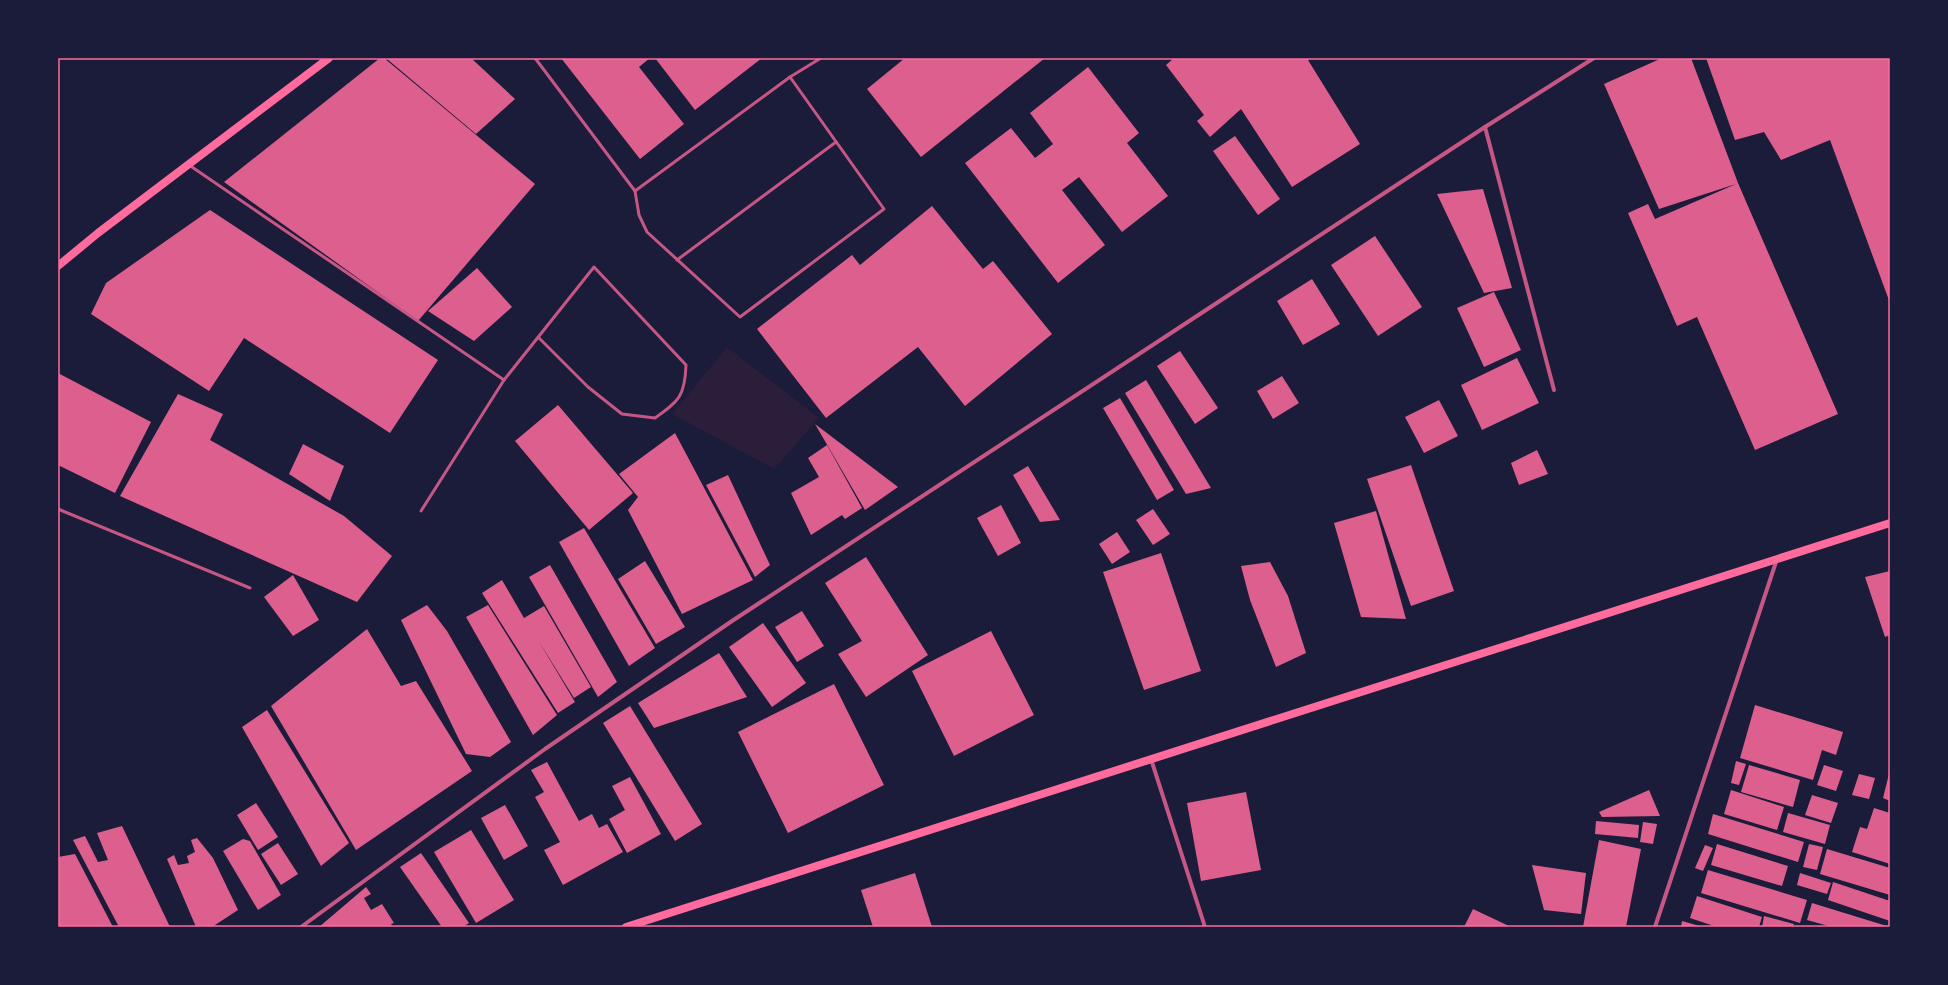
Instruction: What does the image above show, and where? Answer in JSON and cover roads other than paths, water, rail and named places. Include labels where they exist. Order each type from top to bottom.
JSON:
[{"type":"main road","points":[[58,266],[98,233],[329,58]]},
{"type":"main road","points":[[626,927],[1890,522]]},
{"type":"street","points":[[301,927],[545,749],[732,621],[1485,127],[1594,58]]},
{"type":"street","points":[[1485,127],[1554,390]]},
{"type":"street","points":[[1655,927],[1778,558]]},
{"type":"street","points":[[1150,759],[1205,927]]},
{"type":"lane","points":[[535,58],[635,191],[639,215],[647,232],[740,317],[884,209],[790,78]]},
{"type":"lane","points":[[635,191],[790,78],[821,58]]},
{"type":"lane","points":[[677,260],[836,142]]},
{"type":"lane","points":[[189,165],[504,380]]},
{"type":"lane","points":[[421,511],[504,380],[538,337],[594,267],[686,365],[686,386],[675,404],[655,418],[622,414],[588,388],[538,337]]},
{"type":"lane","points":[[58,509],[250,588]]}]
